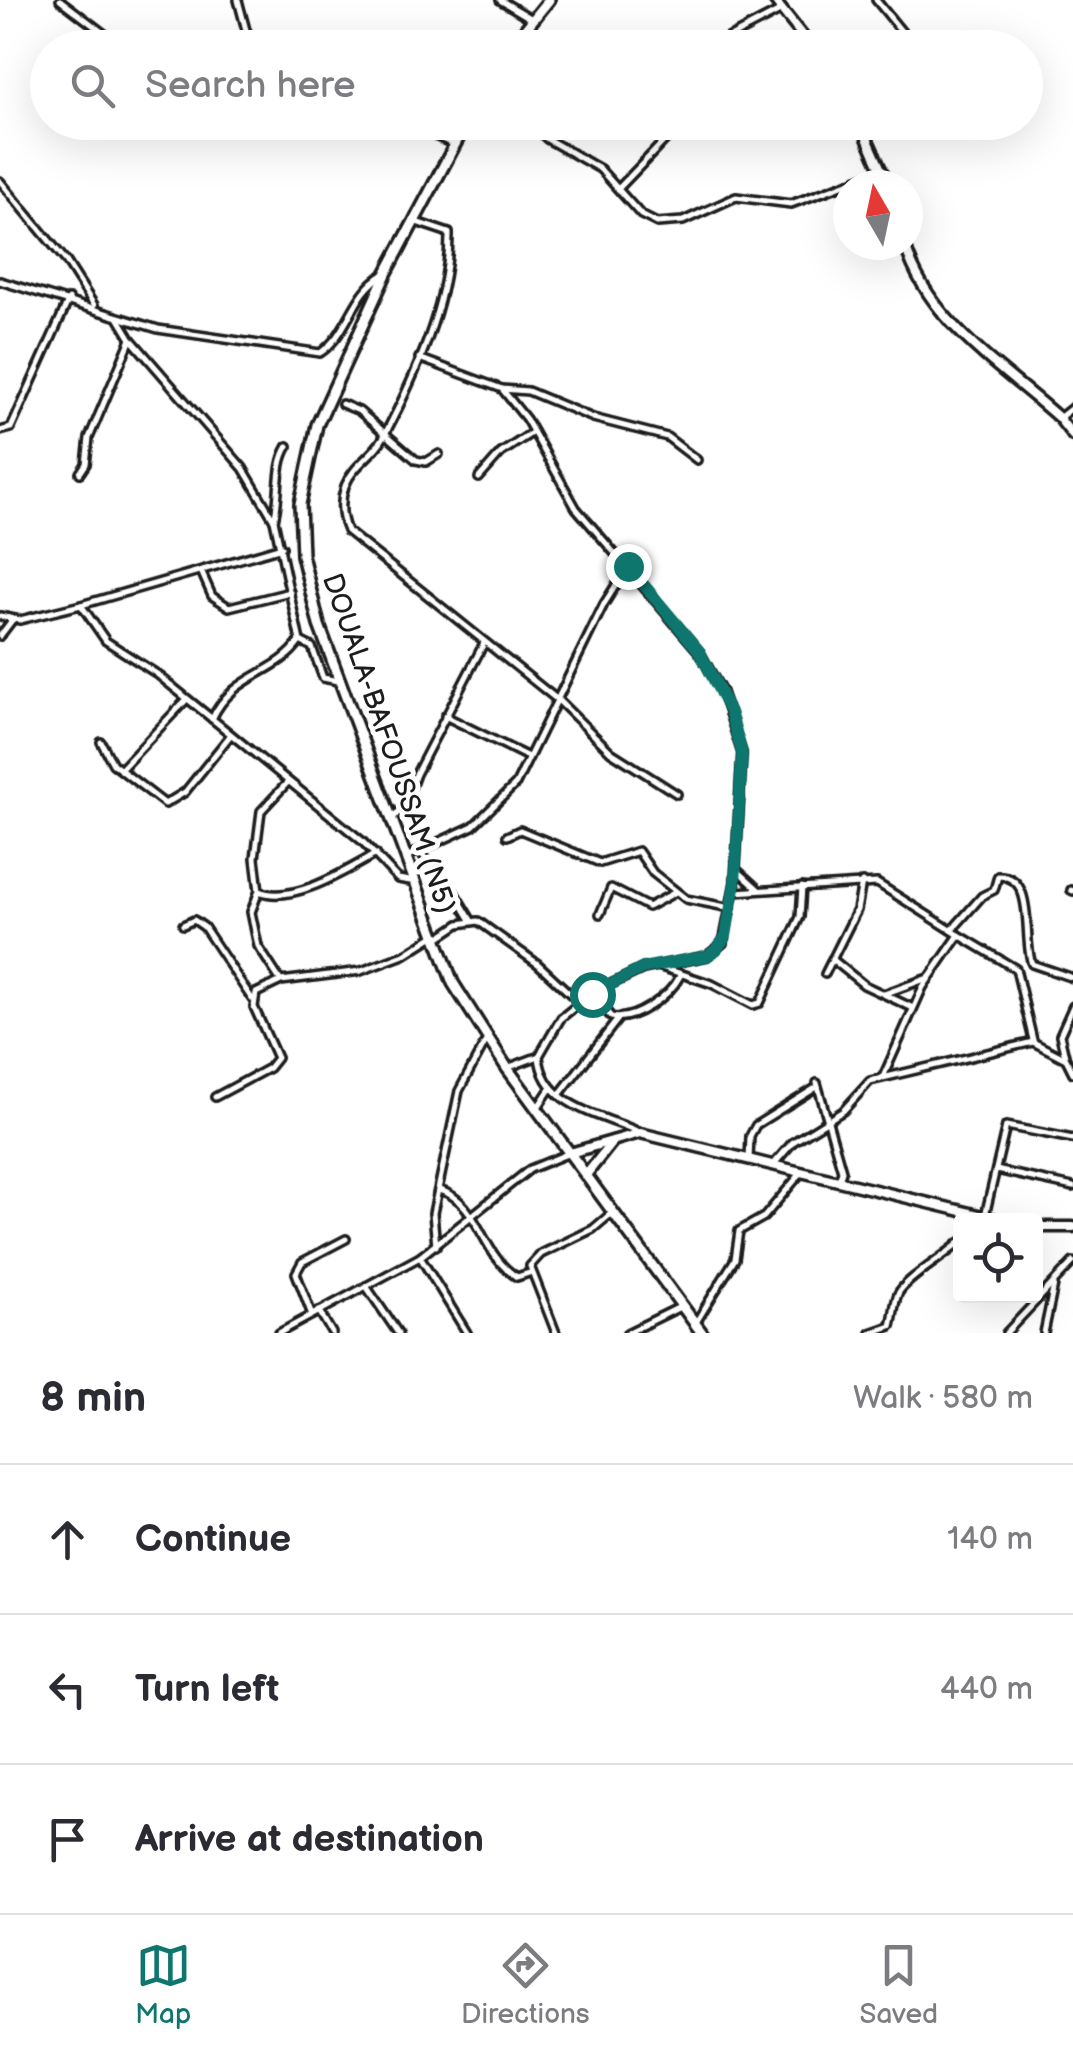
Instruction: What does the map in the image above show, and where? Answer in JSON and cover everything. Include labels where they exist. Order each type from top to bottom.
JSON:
[{"type":"highway","points":[[524,30],[549,0]]},
{"type":"highway","name":"DOUALA-BAFOUSSAM (N5)","points":[[458,140],[386,274],[317,426],[300,504],[302,555],[311,598],[340,681],[453,983],[507,1068],[698,1330]]},
{"type":"street","points":[[60,0],[99,30]]},
{"type":"street","points":[[238,0],[246,30]]},
{"type":"street","points":[[500,0],[532,19]]},
{"type":"street","points":[[774,0],[799,30]]},
{"type":"street","points":[[876,0],[900,30]]},
{"type":"street","points":[[743,30],[783,9]]},
{"type":"street","points":[[444,140],[455,145]]},
{"type":"street","points":[[549,140],[600,169],[641,215],[674,224],[725,199],[791,204],[833,188]]},
{"type":"street","points":[[620,188],[664,140]]},
{"type":"street","points":[[868,140],[881,170]]},
{"type":"street","points":[[0,180],[66,261],[95,308]]},
{"type":"street","points":[[413,221],[448,233],[441,288],[420,358],[385,433],[343,491],[347,531],[560,702],[612,752],[677,794]]},
{"type":"street","points":[[911,260],[926,294],[947,322],[1059,418],[1073,436]]},
{"type":"street","points":[[0,281],[69,299],[119,319],[320,353],[333,344],[358,300],[386,274]]},
{"type":"street","points":[[0,431],[11,428],[69,299]]},
{"type":"street","points":[[119,319],[131,339],[244,468],[274,520],[300,641],[312,648],[323,678],[340,681]]},
{"type":"street","points":[[80,472],[86,464],[88,438],[131,339]]},
{"type":"street","points":[[420,358],[502,389],[528,391],[593,418],[666,436],[697,460]]},
{"type":"street","points":[[502,389],[534,432],[576,508],[700,652],[730,712],[742,753],[734,892],[726,936],[707,956],[656,965],[579,1002],[550,1032],[539,1056],[550,1089],[640,1133],[960,1213]]},
{"type":"street","points":[[342,404],[422,463],[439,454]]},
{"type":"street","points":[[1059,418],[1073,407]]},
{"type":"street","points":[[479,478],[501,453],[534,432]]},
{"type":"street","points":[[274,520],[282,486],[280,461],[288,446]]},
{"type":"street","points":[[0,616],[13,620],[81,605],[282,547]]},
{"type":"street","points":[[406,857],[473,826],[516,784],[560,702],[604,604],[628,566]]},
{"type":"street","points":[[201,571],[212,596],[229,607],[291,592]]},
{"type":"street","points":[[81,605],[106,641],[157,674],[377,854],[398,879],[416,882]]},
{"type":"street","points":[[0,636],[13,620]]},
{"type":"street","points":[[212,720],[229,692],[280,660],[300,641]]},
{"type":"street","points":[[391,822],[406,804],[484,643]]},
{"type":"street","points":[[121,770],[186,700]]},
{"type":"street","points":[[446,716],[529,757]]},
{"type":"street","points":[[101,742],[121,770],[165,804],[185,792],[230,736]]},
{"type":"street","points":[[281,980],[252,928],[252,907],[259,890],[255,858],[261,811],[287,783]]},
{"type":"street","points":[[507,836],[520,830],[600,863],[638,851],[653,873],[675,892],[693,903],[731,908]]},
{"type":"street","points":[[419,851],[454,890],[472,921],[508,941],[579,1002]]},
{"type":"street","points":[[259,890],[271,895],[289,893],[377,854]]},
{"type":"street","points":[[736,867],[760,890]]},
{"type":"street","points":[[952,930],[982,896],[994,890],[998,876],[1005,876],[1018,882],[1023,893],[1032,964],[1073,978]]},
{"type":"street","points":[[734,892],[862,882],[886,886],[1016,969],[1033,1042]]},
{"type":"street","points":[[825,974],[856,910],[862,882]]},
{"type":"street","points":[[656,965],[712,984],[753,1005],[760,1004],[800,917],[802,887]]},
{"type":"street","points":[[600,914],[611,888],[648,908],[675,892]]},
{"type":"street","points":[[183,925],[194,920],[200,923],[253,1000],[277,1058],[269,1068],[215,1097]]},
{"type":"street","points":[[253,1000],[256,993],[281,980],[361,970],[404,955],[472,921]]},
{"type":"street","points":[[884,1077],[928,978],[959,935]]},
{"type":"street","points":[[832,959],[858,981],[913,1008]]},
{"type":"street","points":[[560,1096],[618,1020],[665,995],[680,976]]},
{"type":"street","points":[[884,994],[928,978]]},
{"type":"street","points":[[592,994],[604,1012],[618,1020]]},
{"type":"street","points":[[1073,1006],[1059,1042],[1073,1073]]},
{"type":"street","points":[[436,1246],[433,1213],[465,1073],[487,1039]]},
{"type":"street","points":[[772,1166],[792,1142],[852,1104],[870,1080],[1033,1042],[1066,1059]]},
{"type":"street","points":[[507,1068],[539,1056]]},
{"type":"street","points":[[749,1160],[750,1136],[756,1126],[817,1085],[842,1171],[838,1183]]},
{"type":"street","points":[[537,1110],[550,1089]]},
{"type":"street","points":[[986,1213],[1006,1126],[1073,1140]]},
{"type":"street","points":[[278,1333],[420,1257],[530,1169],[640,1133]]},
{"type":"street","points":[[586,1175],[614,1140]]},
{"type":"street","points":[[996,1170],[1073,1187]]},
{"type":"street","points":[[698,1330],[734,1259],[739,1230],[764,1217],[800,1173]]},
{"type":"street","points":[[439,1190],[461,1199],[506,1269],[517,1277],[530,1273],[541,1254],[593,1229],[613,1212]]},
{"type":"street","points":[[1043,1228],[1073,1227]]},
{"type":"street","points":[[332,1333],[316,1313],[296,1273],[302,1262],[346,1238]]},
{"type":"street","points":[[871,1333],[891,1326],[899,1292],[906,1283],[953,1248]]},
{"type":"street","points":[[420,1257],[467,1333]]},
{"type":"street","points":[[1006,1333],[1073,1262]]},
{"type":"street","points":[[530,1273],[556,1333]]},
{"type":"street","points":[[1044,1333],[1054,1285]]},
{"type":"street","points":[[366,1286],[398,1333]]},
{"type":"street","points":[[626,1333],[682,1306]]},
{"type":"route","points":[[592,994],[643,968],[707,956],[716,950],[726,936],[735,882],[742,753],[730,712],[700,652],[628,566]]}]
